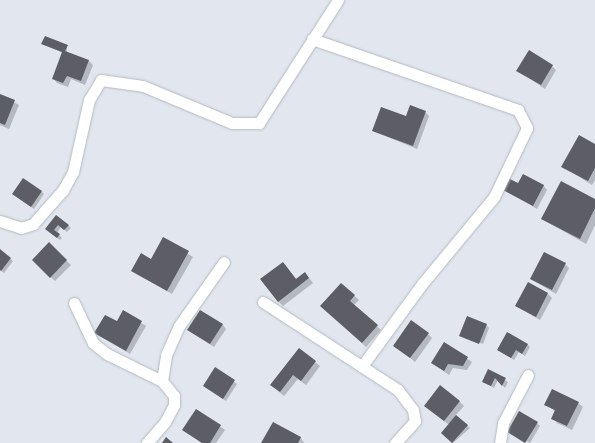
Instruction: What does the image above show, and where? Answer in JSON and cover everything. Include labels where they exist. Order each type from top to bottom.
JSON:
[{"type":"street","points":[[0,221],[22,228],[33,224],[63,190],[74,172],[89,100],[101,80],[143,86],[232,123],[248,125],[266,116],[312,39],[338,0]]},
{"type":"street","points":[[312,39],[518,110],[527,128],[494,198],[422,284],[362,366]]},
{"type":"street","points":[[162,381],[166,355],[179,326],[224,262]]},
{"type":"street","points":[[263,302],[398,390],[413,410],[415,421],[396,443]]},
{"type":"street","points":[[74,303],[93,343],[107,354],[162,381],[174,396],[174,405],[147,443]]},
{"type":"street","points":[[500,443],[503,423],[528,375]]},
{"type":"building","points":[[45,36],[68,45],[65,51],[89,60],[81,81],[67,76],[63,83],[52,79],[62,52],[41,44]]},
{"type":"building","points":[[529,50],[553,65],[541,85],[516,71]]},
{"type":"building","points":[[0,94],[15,100],[5,125],[0,123]]},
{"type":"building","points":[[410,105],[426,111],[413,146],[372,131],[381,107],[406,116]]},
{"type":"building","points":[[579,135],[595,144],[595,168],[588,181],[561,167]]},
{"type":"building","points":[[523,174],[544,185],[533,206],[501,189],[508,178],[518,183]]},
{"type":"building","points":[[23,178],[42,191],[31,207],[12,194]]},
{"type":"building","points":[[561,181],[595,199],[595,208],[580,239],[541,219]]},
{"type":"building","points":[[56,215],[69,225],[64,230],[58,225],[54,230],[60,234],[57,238],[45,229]]},
{"type":"building","points":[[163,237],[189,251],[167,291],[131,271],[141,253],[151,259]]},
{"type":"building","points":[[49,242],[67,260],[50,278],[32,260]]},
{"type":"building","points":[[0,249],[11,258],[1,271],[0,270]]},
{"type":"building","points":[[544,252],[566,263],[552,290],[530,279]]},
{"type":"building","points":[[283,262],[296,279],[305,272],[309,278],[278,302],[260,279]]},
{"type":"building","points":[[528,282],[548,293],[536,317],[515,306]]},
{"type":"building","points":[[341,283],[355,295],[350,301],[378,325],[362,343],[320,306]]},
{"type":"building","points":[[123,310],[142,321],[126,351],[94,333],[105,315],[117,321]]},
{"type":"building","points":[[200,310],[223,324],[210,344],[187,330]]},
{"type":"building","points":[[467,316],[487,324],[479,344],[459,336]]},
{"type":"building","points":[[411,320],[429,333],[410,358],[393,346]]},
{"type":"building","points":[[507,332],[528,344],[522,354],[516,350],[511,358],[497,350]]},
{"type":"building","points":[[444,342],[468,357],[463,366],[448,364],[444,371],[431,363]]},
{"type":"building","points":[[299,348],[316,361],[301,381],[293,375],[280,392],[270,385]]},
{"type":"building","points":[[215,367],[235,380],[223,399],[203,386]]},
{"type":"building","points":[[488,369],[506,378],[502,386],[495,378],[491,386],[482,382]]},
{"type":"building","points":[[440,385],[460,401],[444,421],[424,406]]},
{"type":"building","points":[[552,389],[579,402],[567,426],[551,419],[555,410],[544,405]]},
{"type":"building","points":[[196,409],[221,425],[210,443],[202,443],[182,430]]},
{"type":"building","points":[[519,411],[538,422],[525,443],[507,432]]},
{"type":"building","points":[[456,415],[468,425],[452,443],[441,433]]},
{"type":"building","points":[[273,422],[301,437],[298,443],[261,443]]},
{"type":"building","points":[[166,437],[173,443],[162,443]]}]
